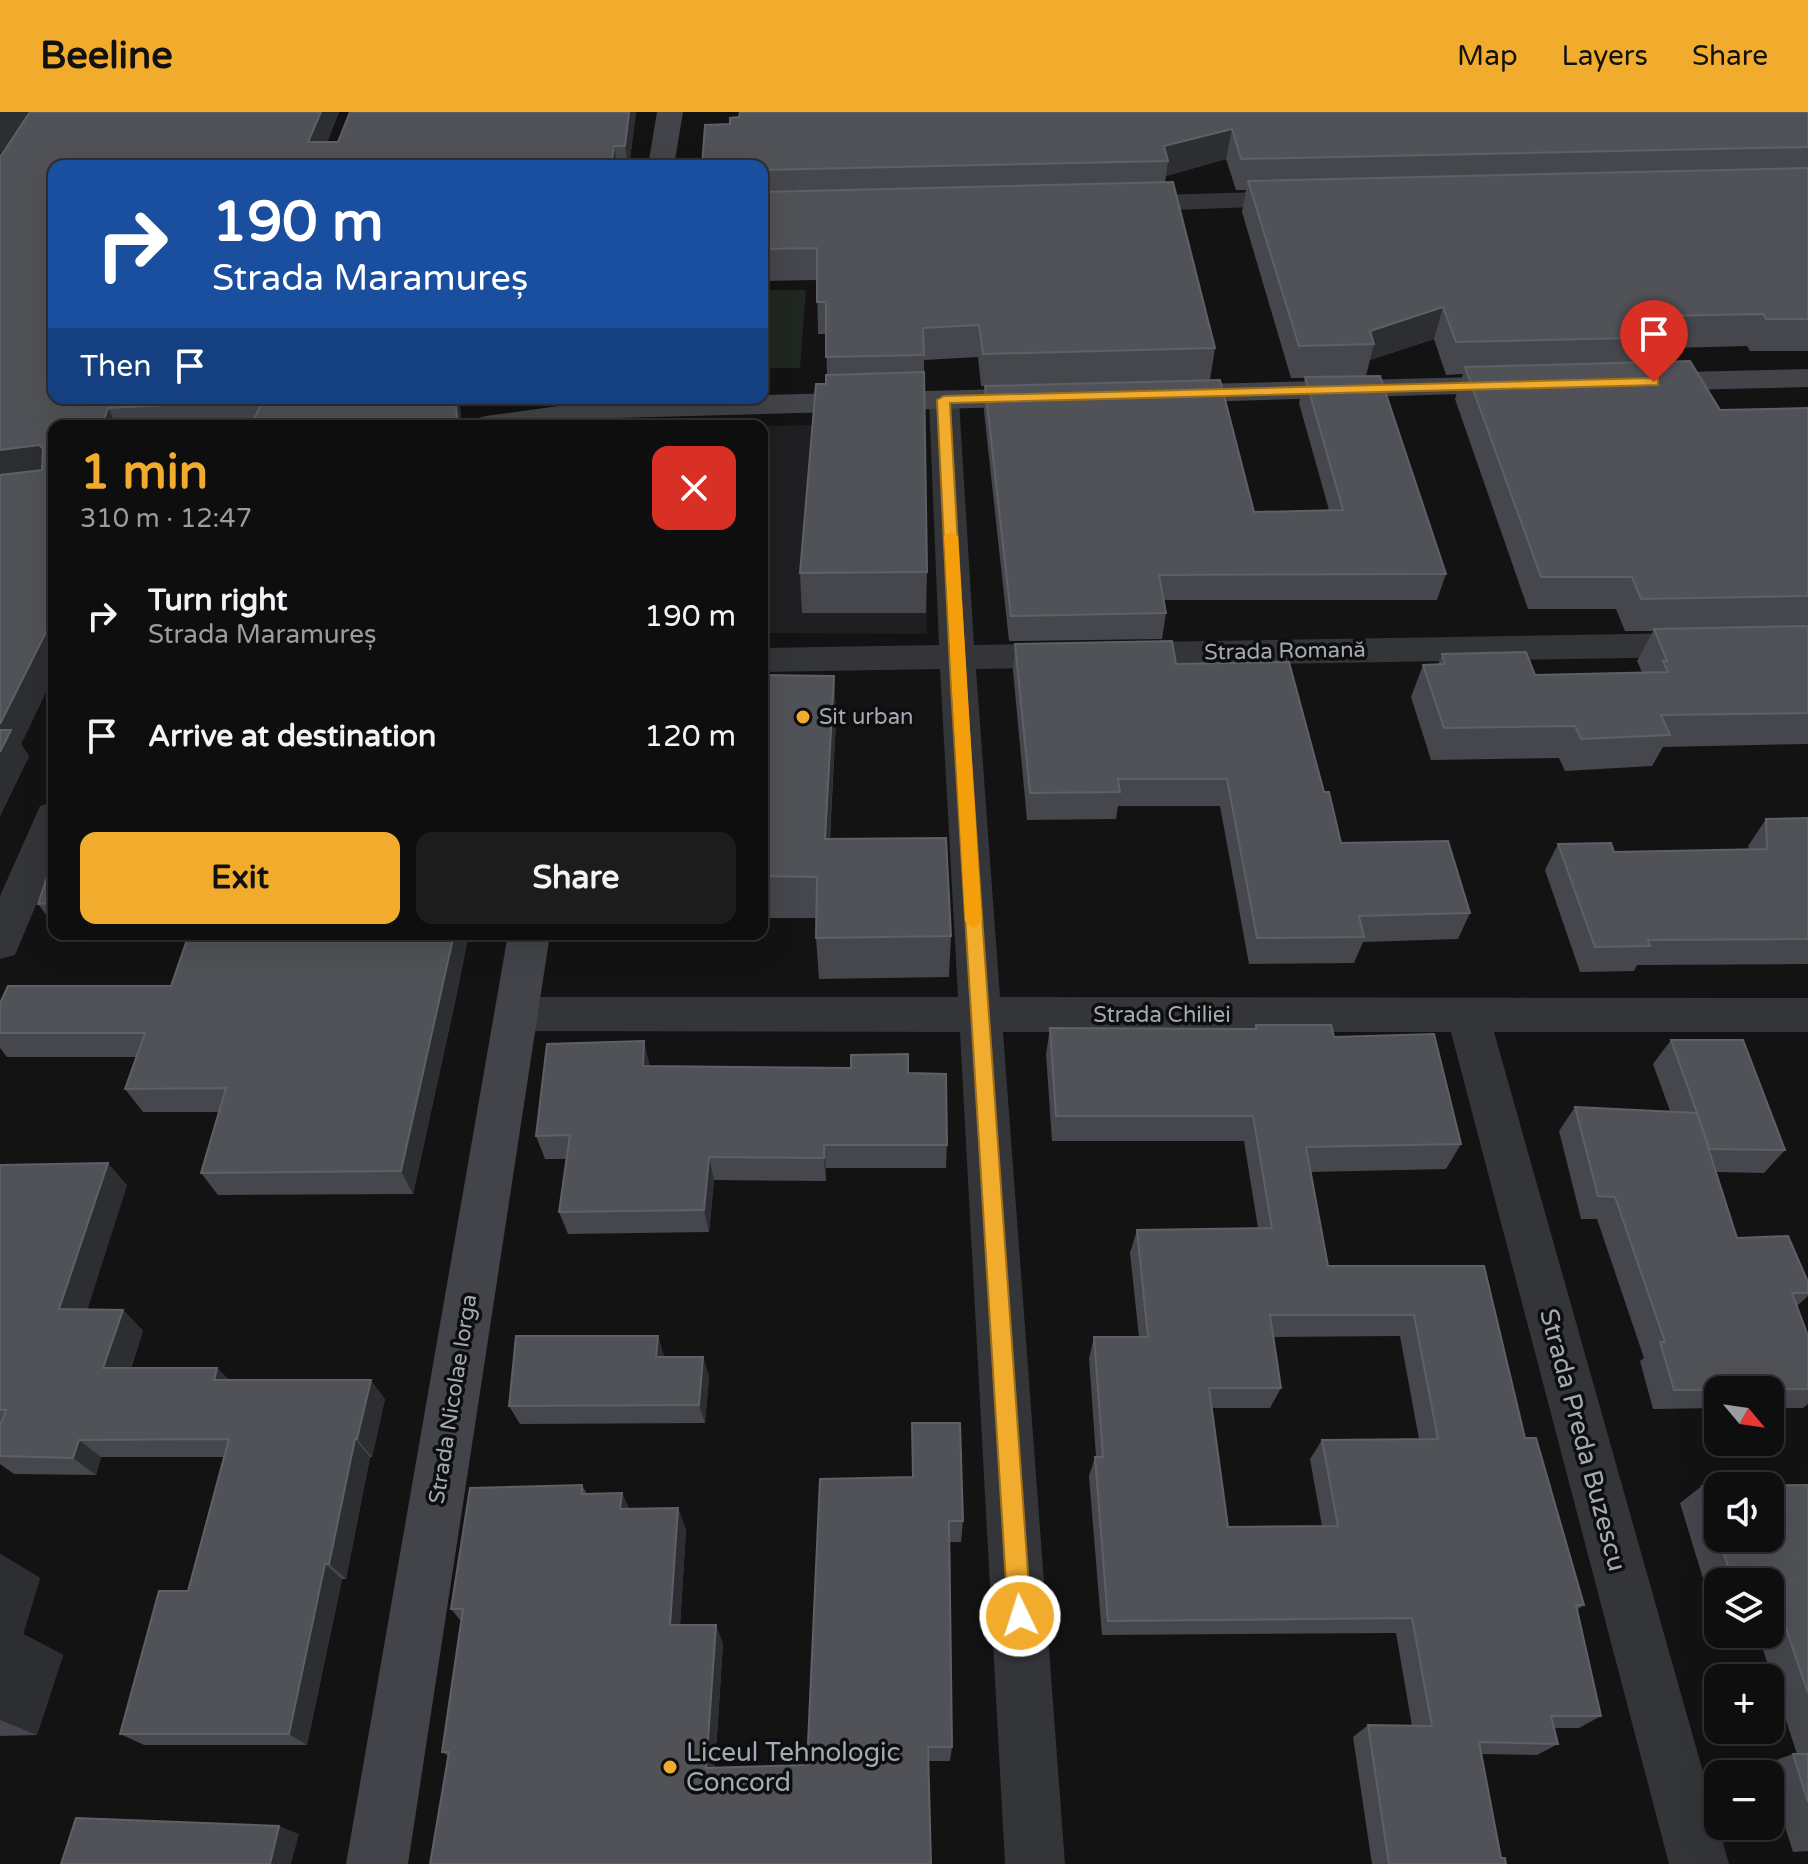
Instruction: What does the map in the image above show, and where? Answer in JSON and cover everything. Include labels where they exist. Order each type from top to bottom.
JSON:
[{"type":"street","points":[[662,160],[670,112]]},
{"type":"street","points":[[1095,204],[1317,199]]},
{"type":"street","points":[[1619,383],[1808,378]]},
{"type":"street","points":[[1132,395],[1541,385]]},
{"type":"street","points":[[538,420],[616,411],[1069,396]]},
{"type":"street","points":[[944,400],[957,657],[1035,1864]]},
{"type":"street","name":"Strada Romană","points":[[768,660],[1808,643]]},
{"type":"street","points":[[0,943],[48,830]]},
{"type":"street","name":"Strada Nicolae Iorga","points":[[377,1864],[528,940]]},
{"type":"street","name":"Strada Chiliei","points":[[516,1014],[1808,1015]]},
{"type":"street","name":"Strada Preda Buzescu","points":[[1468,1015],[1699,1864]]},
{"type":"shaded area","points":[[768,290],[806,290],[800,368],[768,368]]},
{"type":"shaded area","points":[[924,423],[927,634],[768,633],[768,426]]},
{"type":"building","points":[[30,112],[321,112],[308,142],[338,142],[350,112],[629,112],[625,146],[614,146],[612,160],[48,160],[48,404],[186,404],[108,408],[104,420],[48,420],[48,630],[0,724],[0,475],[42,470],[43,448],[39,445],[0,450],[0,157]]},
{"type":"building","points":[[740,112],[1808,112],[1808,147],[1241,159],[1232,129],[1164,146],[1168,161],[768,170],[768,160],[702,160],[705,125],[730,124],[730,118],[739,117]]},
{"type":"building","points":[[1808,168],[1808,319],[1766,319],[1763,314],[1662,316],[1675,337],[1456,342],[1443,307],[1370,331],[1374,344],[1299,346],[1248,181]]},
{"type":"building","points":[[1173,182],[1215,348],[983,354],[979,325],[923,328],[924,355],[826,357],[826,302],[817,302],[817,248],[768,249],[768,192]]},
{"type":"building","points":[[1690,361],[1720,410],[1808,408],[1808,596],[1641,599],[1632,577],[1541,577],[1465,367]]},
{"type":"building","points":[[924,372],[927,572],[800,573],[816,384],[826,384],[826,375]]},
{"type":"building","points":[[1380,376],[1446,574],[1159,575],[1166,613],[1011,616],[985,386],[1220,380],[1254,512],[1343,510],[1305,377]]},
{"type":"building","points":[[261,404],[456,404],[457,420],[254,420]]},
{"type":"building","points":[[1808,626],[1808,713],[1661,715],[1670,735],[1581,739],[1575,726],[1444,728],[1423,665],[1445,664],[1442,654],[1526,652],[1535,675],[1668,672],[1663,661],[1667,661],[1654,629]]},
{"type":"building","points":[[1172,641],[1176,664],[1289,662],[1324,792],[1329,792],[1341,843],[1448,841],[1470,913],[1359,916],[1364,937],[1257,938],[1227,779],[1118,779],[1120,792],[1030,793],[1015,644]]},
{"type":"building","points":[[768,675],[834,676],[825,839],[946,838],[951,936],[816,938],[817,877],[768,876]]},
{"type":"building","points":[[0,730],[11,730],[0,752]]},
{"type":"building","points":[[1808,818],[1808,939],[1648,940],[1650,946],[1595,947],[1558,844],[1611,843],[1614,852],[1767,849],[1766,819]]},
{"type":"building","points":[[48,874],[48,903],[38,904]]},
{"type":"building","points":[[187,940],[453,940],[401,1171],[201,1173],[226,1088],[125,1089],[145,1033],[0,1033],[0,1003],[8,986],[171,986]]},
{"type":"building","points":[[1256,1025],[1331,1025],[1334,1037],[1434,1034],[1461,1144],[1306,1147],[1328,1266],[1484,1266],[1525,1438],[1536,1438],[1584,1605],[1576,1605],[1601,1716],[1551,1716],[1558,1744],[1479,1742],[1501,1858],[1505,1858],[1506,1864],[1389,1864],[1368,1725],[1432,1726],[1412,1618],[1108,1621],[1095,1457],[1103,1457],[1094,1337],[1148,1337],[1137,1230],[1272,1228],[1253,1116],[1056,1116],[1050,1028],[1256,1029]],"holes":[[[1270,1315],[1414,1315],[1438,1439],[1322,1440],[1338,1526],[1228,1527],[1209,1388],[1281,1388]]]},
{"type":"building","points":[[1671,1040],[1743,1040],[1785,1150],[1710,1149]]},
{"type":"building","points":[[644,1041],[643,1066],[851,1068],[851,1055],[908,1054],[908,1073],[946,1074],[947,1145],[824,1145],[824,1158],[709,1157],[704,1210],[559,1212],[570,1135],[536,1136],[547,1044]]},
{"type":"building","points":[[1575,1107],[1697,1113],[1737,1238],[1788,1236],[1808,1282],[1808,1293],[1792,1293],[1808,1336],[1808,1389],[1784,1389],[1784,1376],[1704,1376],[1704,1390],[1674,1390],[1660,1342],[1665,1342],[1615,1197],[1598,1196]]},
{"type":"building","points":[[108,1163],[59,1309],[123,1310],[103,1368],[217,1368],[214,1380],[371,1380],[355,1439],[329,1564],[325,1564],[289,1734],[120,1734],[159,1591],[188,1591],[229,1439],[79,1440],[73,1458],[0,1456],[0,1426],[6,1410],[0,1410],[0,1165]]},
{"type":"building","points":[[516,1336],[658,1336],[656,1357],[703,1357],[699,1405],[509,1406]]},
{"type":"building","points":[[912,1423],[960,1423],[963,1521],[949,1521],[952,1747],[928,1747],[931,1864],[430,1864],[449,1752],[442,1752],[463,1609],[451,1609],[470,1488],[582,1485],[582,1494],[622,1493],[620,1509],[678,1508],[670,1625],[716,1625],[706,1768],[807,1765],[820,1479],[913,1477]]},
{"type":"building","points":[[1784,1485],[1808,1485],[1808,1693],[1784,1622],[1784,1568],[1729,1568],[1723,1552],[1784,1552]]},
{"type":"building","points":[[1793,1754],[1808,1754],[1808,1802]]},
{"type":"building","points":[[76,1818],[279,1826],[270,1864],[61,1864]]},
{"type":"slow traffic","points":[[951,536],[974,921]]},
{"type":"place","name":"Sit urban","points":[[803,717]]},
{"type":"place","name":"Liceul Tehnologic Concord","points":[[670,1767]]},
{"type":"route","points":[[1020,1616],[959,687],[944,400],[1654,382]]}]
